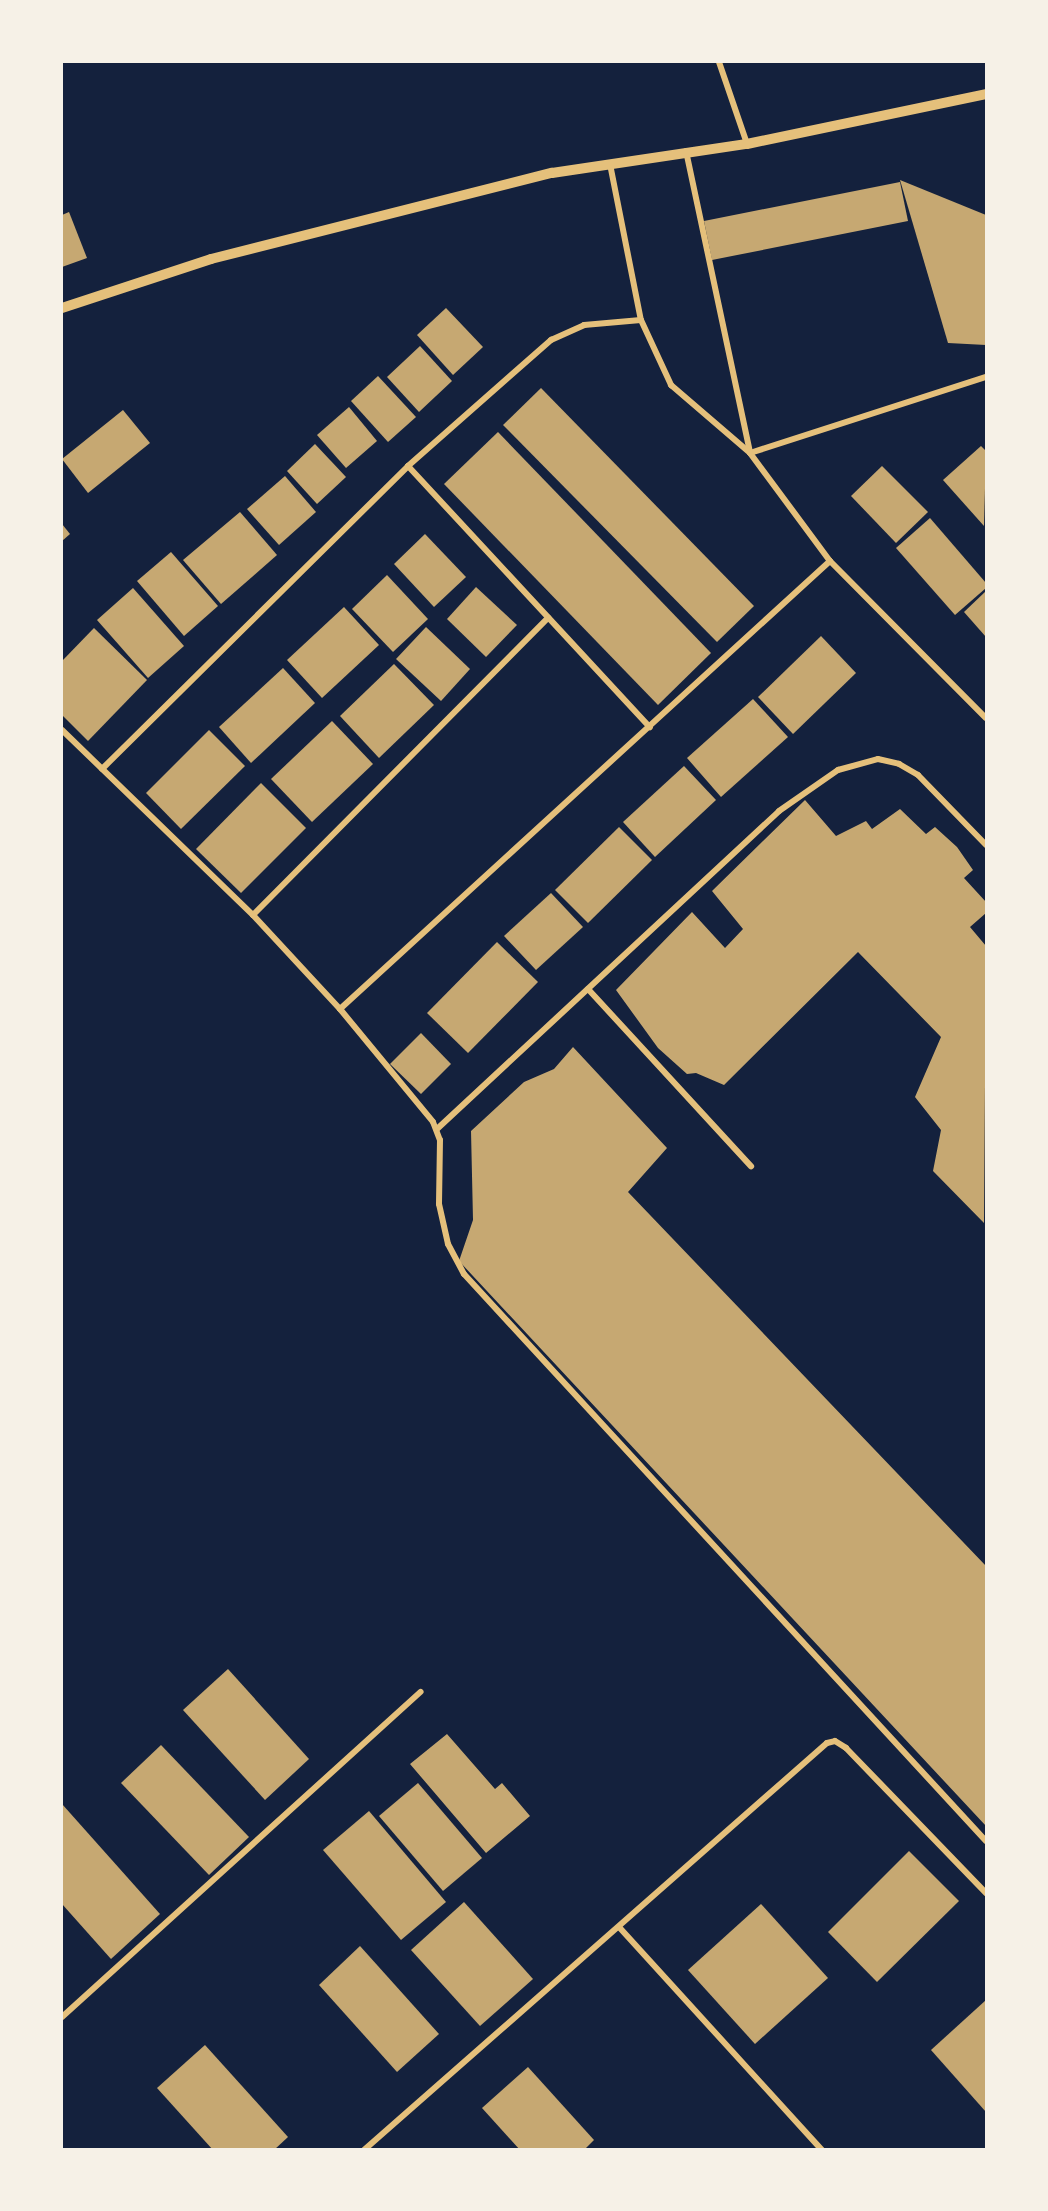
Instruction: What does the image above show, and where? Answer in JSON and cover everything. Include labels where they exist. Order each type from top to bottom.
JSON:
[{"type":"street","points":[[719,62],[747,144]]},
{"type":"street","points":[[62,308],[223,256],[457,195],[609,164],[686,151],[747,144],[987,94]]},
{"type":"street","points":[[686,151],[750,453]]},
{"type":"street","points":[[609,164],[641,320],[660,367],[680,397],[750,453],[831,561],[987,718]]},
{"type":"street","points":[[102,769],[408,466],[551,340],[584,325],[641,320]]},
{"type":"street","points":[[750,453],[987,377]]},
{"type":"street","points":[[408,466],[650,727]]},
{"type":"street","points":[[340,1009],[831,561]]},
{"type":"street","points":[[253,915],[548,618]]},
{"type":"street","points":[[62,730],[253,915],[340,1009],[437,1130],[440,1140],[439,1204],[448,1244],[464,1274],[987,1841]]},
{"type":"street","points":[[437,1130],[779,811],[838,770],[855,762],[878,759],[918,775],[987,845]]},
{"type":"street","points":[[588,989],[752,1166]]},
{"type":"street","points":[[62,2017],[420,1692]]},
{"type":"street","points":[[364,2150],[831,1742],[846,1748],[987,1893]]},
{"type":"street","points":[[619,1928],[822,2150]]},
{"type":"building","points":[[900,180],[986,215],[986,345],[948,343]]},
{"type":"building","points":[[900,182],[908,221],[712,260],[704,221]]},
{"type":"building","points":[[69,212],[87,258],[62,267],[62,215]]},
{"type":"building","points":[[446,308],[483,347],[453,375],[417,335]]},
{"type":"building","points":[[420,346],[452,381],[419,412],[387,377]]},
{"type":"building","points":[[378,376],[416,417],[388,442],[351,401]]},
{"type":"building","points":[[541,388],[754,606],[717,642],[503,425]]},
{"type":"building","points":[[349,407],[377,441],[346,468],[317,435]]},
{"type":"building","points":[[123,410],[150,443],[88,493],[62,459]]},
{"type":"building","points":[[498,432],[711,653],[658,705],[444,484]]},
{"type":"building","points":[[315,444],[346,477],[317,504],[287,471]]},
{"type":"building","points":[[981,446],[986,451],[984,526],[943,480]]},
{"type":"building","points":[[882,466],[928,512],[896,543],[851,496]]},
{"type":"building","points":[[285,476],[316,512],[279,545],[247,509]]},
{"type":"building","points":[[240,512],[277,555],[221,604],[183,560]]},
{"type":"building","points":[[930,518],[986,583],[986,588],[955,615],[896,548]]},
{"type":"building","points":[[62,524],[70,534],[62,541]]},
{"type":"building","points":[[425,534],[466,577],[434,607],[394,564]]},
{"type":"building","points":[[171,552],[218,606],[184,636],[137,581]]},
{"type":"building","points":[[387,575],[428,619],[393,652],[352,609]]},
{"type":"building","points":[[476,587],[517,625],[486,657],[447,619]]},
{"type":"building","points":[[133,588],[184,646],[148,678],[97,620]]},
{"type":"building","points":[[986,591],[986,637],[964,612]]},
{"type":"building","points":[[344,607],[379,645],[322,698],[287,660]]},
{"type":"building","points":[[426,627],[470,669],[441,701],[396,659]]},
{"type":"building","points":[[94,628],[147,680],[88,741],[62,715],[62,661]]},
{"type":"building","points":[[821,636],[856,673],[793,734],[758,697]]},
{"type":"building","points":[[394,664],[434,705],[379,758],[340,716]]},
{"type":"building","points":[[283,668],[315,703],[251,763],[219,727]]},
{"type":"building","points":[[753,699],[788,737],[721,797],[687,758]]},
{"type":"building","points":[[332,721],[373,764],[312,822],[271,779]]},
{"type":"building","points":[[209,730],[245,766],[181,829],[146,793]]},
{"type":"building","points":[[684,766],[716,800],[655,857],[623,822]]},
{"type":"building","points":[[261,783],[306,828],[241,893],[196,849]]},
{"type":"building","points":[[805,800],[836,836],[866,821],[872,829],[900,809],[926,834],[935,827],[957,847],[973,870],[964,878],[986,902],[986,913],[970,927],[986,946],[984,1223],[933,1171],[941,1130],[915,1097],[941,1037],[858,952],[724,1085],[696,1073],[687,1074],[658,1048],[616,990],[692,912],[725,948],[743,929],[712,891]]},
{"type":"building","points":[[619,827],[652,860],[588,923],[555,890]]},
{"type":"building","points":[[551,893],[583,927],[536,970],[504,936]]},
{"type":"building","points":[[497,942],[538,982],[468,1053],[427,1013]]},
{"type":"building","points":[[421,1033],[451,1064],[421,1094],[390,1064]]},
{"type":"building","points":[[573,1047],[667,1148],[628,1192],[986,1566],[986,1826],[459,1261],[473,1220],[471,1131],[524,1082],[554,1069]]},
{"type":"building","points":[[228,1669],[309,1759],[265,1800],[183,1710]]},
{"type":"building","points":[[447,1734],[495,1789],[502,1783],[530,1816],[486,1853],[410,1764]]},
{"type":"building","points":[[161,1745],[249,1837],[209,1875],[121,1783]]},
{"type":"building","points":[[418,1783],[482,1858],[443,1891],[379,1816]]},
{"type":"building","points":[[62,1804],[160,1914],[111,1959],[62,1904]]},
{"type":"building","points":[[369,1811],[446,1902],[401,1940],[323,1850]]},
{"type":"building","points":[[909,1851],[959,1901],[877,1982],[828,1932]]},
{"type":"building","points":[[464,1902],[533,1979],[480,2026],[411,1950]]},
{"type":"building","points":[[761,1904],[828,1978],[755,2044],[688,1970]]},
{"type":"building","points":[[360,1946],[439,2034],[397,2072],[319,1985]]},
{"type":"building","points":[[986,2000],[986,2112],[931,2050]]},
{"type":"building","points":[[205,2045],[288,2137],[274,2150],[213,2150],[157,2088]]},
{"type":"building","points":[[528,2067],[594,2140],[584,2150],[520,2150],[482,2108]]}]
